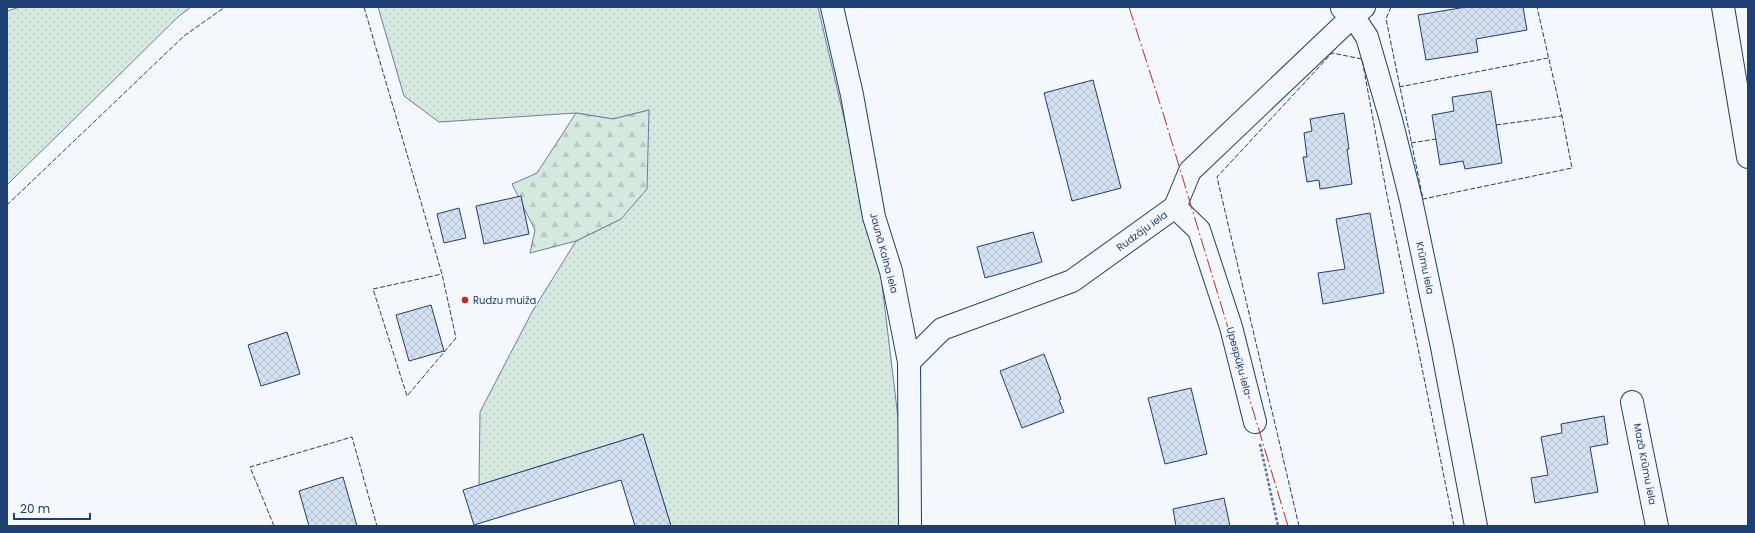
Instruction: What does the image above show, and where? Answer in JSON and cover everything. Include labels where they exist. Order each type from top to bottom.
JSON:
[{"type":"street","name":"Jaunā Kalna iela","points":[[832,7],[852,95],[874,217],[891,271],[909,362],[910,526]]},
{"type":"street","points":[[1723,7],[1748,157]]},
{"type":"street","name":"Rudzāju iela","points":[[909,362],[942,329],[1072,281],[1175,207],[1190,172],[1353,10]]},
{"type":"street","name":"Krūmu iela","points":[[1353,10],[1367,37],[1391,120],[1411,200],[1442,347],[1476,526]]},
{"type":"street","name":"Upespūķu iela","points":[[1175,207],[1199,230],[1231,327],[1255,422]]},
{"type":"street","name":"Mazā Krūmu iela","points":[[1632,402],[1657,526]]},
{"type":"path","points":[[1255,422],[1278,526]]},
{"type":"green space","points":[[20,7],[191,7],[179,16],[7,185],[7,11]]},
{"type":"green space","points":[[378,7],[818,7],[881,276],[899,426],[900,526],[671,526],[643,434],[479,485],[480,412],[532,312],[576,241],[621,219],[649,110],[613,119],[576,113],[439,122],[404,96]]},
{"type":"green space","points":[[649,110],[647,189],[621,219],[576,241],[530,253],[535,230],[512,184],[537,173],[576,113],[613,119]]},
{"type":"building","points":[[1466,7],[1523,7],[1527,30],[1476,39],[1478,52],[1426,60],[1418,15]]},
{"type":"building","points":[[1093,80],[1121,188],[1072,201],[1044,93]]},
{"type":"building","points":[[1491,91],[1502,163],[1465,169],[1463,161],[1440,165],[1432,115],[1454,111],[1452,97]]},
{"type":"building","points":[[1344,113],[1352,184],[1320,189],[1319,180],[1307,182],[1303,157],[1307,157],[1304,133],[1312,131],[1310,119]]},
{"type":"building","points":[[521,196],[529,234],[484,244],[476,206]]},
{"type":"building","points":[[459,208],[466,238],[444,243],[437,214]]},
{"type":"building","points":[[1370,213],[1384,293],[1323,304],[1318,273],[1345,269],[1336,219]]},
{"type":"building","points":[[1033,232],[1042,262],[985,278],[977,247]]},
{"type":"building","points":[[431,305],[444,351],[409,361],[396,315]]},
{"type":"building","points":[[287,332],[300,374],[261,386],[248,345]]},
{"type":"building","points":[[1044,354],[1061,399],[1059,400],[1064,412],[1022,428],[1000,371]]},
{"type":"building","points":[[1191,388],[1207,454],[1165,464],[1148,398]]},
{"type":"building","points":[[1604,416],[1608,444],[1590,447],[1598,492],[1535,503],[1531,478],[1548,475],[1541,437],[1562,433],[1561,424]]},
{"type":"building","points":[[643,434],[671,526],[635,526],[621,480],[474,525],[463,490]]},
{"type":"building","points":[[343,477],[357,526],[309,526],[299,491]]},
{"type":"building","points":[[1224,498],[1230,526],[1176,526],[1173,509]]},
{"type":"fence","points":[[7,205],[184,36],[225,7]]},
{"type":"fence","points":[[364,7],[442,274],[456,338],[407,396],[373,289],[442,274]]},
{"type":"fence","points":[[1391,7],[1386,19],[1423,199],[1572,168],[1562,116],[1537,7]]},
{"type":"fence","points":[[1299,526],[1217,177],[1332,53],[1362,59],[1386,190],[1454,526]]},
{"type":"fence","points":[[1399,87],[1548,58]]},
{"type":"fence","points":[[1496,125],[1562,116]]},
{"type":"fence","points":[[1411,143],[1436,139]]},
{"type":"fence","points":[[274,526],[250,467],[352,437],[377,526]]},
{"type":"power","points":[[1129,7],[1163,113],[1288,526]]},
{"type":"place","name":"Rudzu muiža","points":[[465,300]]}]
